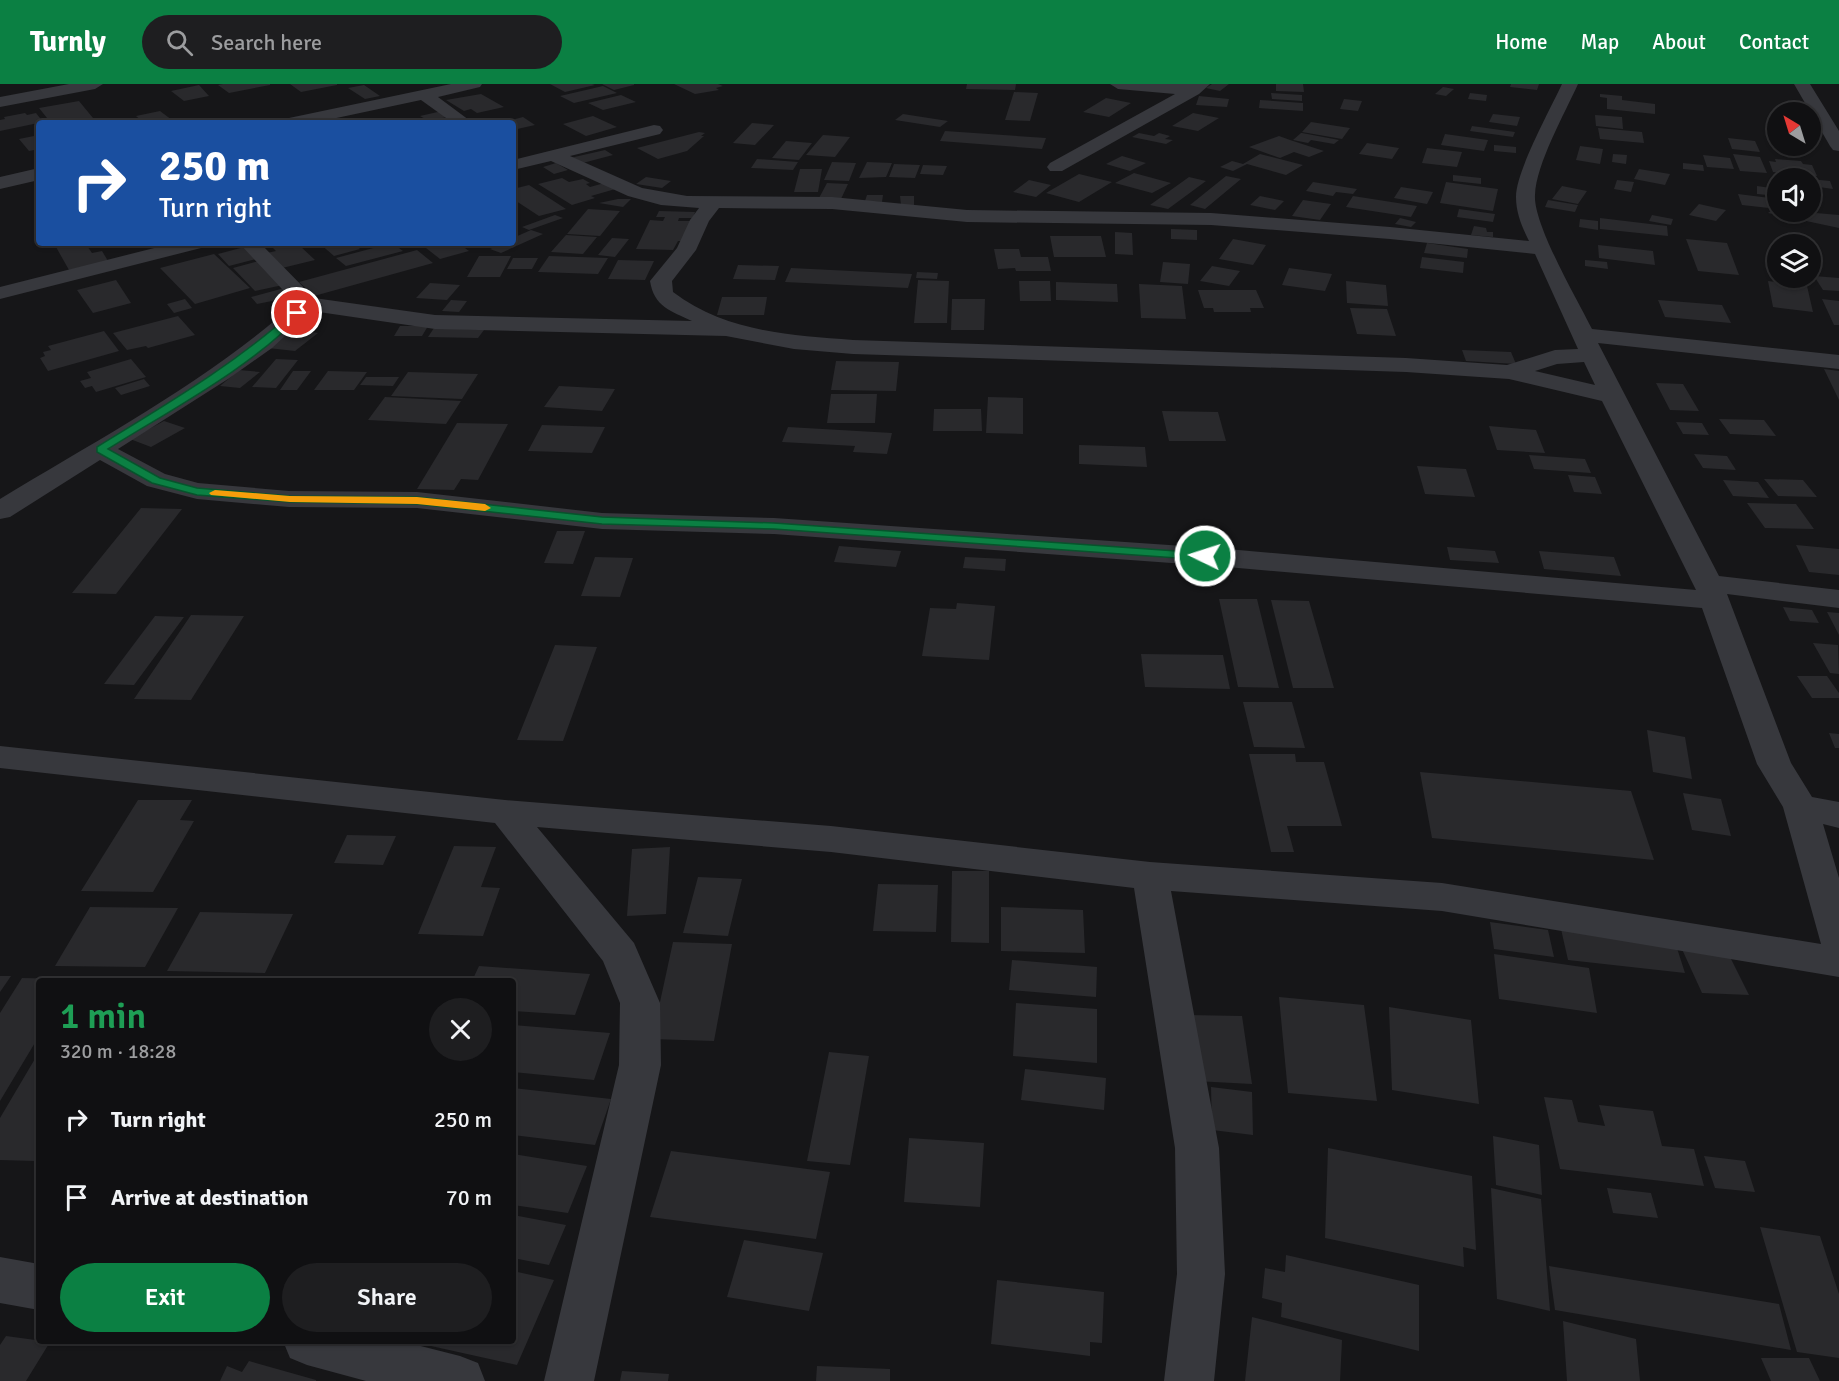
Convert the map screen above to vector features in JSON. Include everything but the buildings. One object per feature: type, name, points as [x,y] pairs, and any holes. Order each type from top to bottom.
[{"type":"street","points":[[0,102],[95,84]]},
{"type":"street","points":[[303,120],[474,84]]},
{"type":"street","points":[[1118,84],[1197,88]]},
{"type":"street","points":[[1570,84],[1530,175],[1526,196],[1529,221],[1612,396],[1711,591],[1774,764],[1800,807],[1839,942]]},
{"type":"street","points":[[1802,84],[1839,144]]},
{"type":"street","points":[[1056,167],[1197,88]]},
{"type":"street","points":[[424,95],[460,120]]},
{"type":"street","points":[[516,162],[654,130]]},
{"type":"street","points":[[553,155],[635,192],[661,200],[713,203],[831,203],[967,216],[1211,219],[1390,233],[1542,249]]},
{"type":"street","points":[[0,183],[36,175]]},
{"type":"street","points":[[713,203],[700,220],[686,250],[661,280],[663,295],[679,307],[726,329]]},
{"type":"street","points":[[0,293],[186,246]]},
{"type":"street","points":[[252,246],[305,299],[306,304]]},
{"type":"street","points":[[306,304],[435,322],[726,329],[794,342],[853,347],[1406,365],[1509,372],[1612,396]]},
{"type":"street","points":[[0,511],[229,368],[264,343],[306,304]]},
{"type":"street","points":[[1509,372],[1588,345],[1839,362]]},
{"type":"street","points":[[101,450],[156,480],[197,491],[290,499],[417,500],[602,521],[774,526],[1839,599]]},
{"type":"street","points":[[0,757],[505,812],[831,838],[1150,876],[1442,897],[1839,962]]},
{"type":"street","points":[[1800,807],[1839,815]]},
{"type":"street","points":[[505,812],[620,954],[640,1003],[640,1065],[569,1381]]},
{"type":"street","points":[[1150,876],[1197,1148],[1201,1274],[1189,1381]]},
{"type":"street","points":[[0,1280],[36,1286]]},
{"type":"street","points":[[318,1344],[460,1381]]},
{"type":"slow traffic","points":[[215,493],[290,499],[417,500],[485,508]]},
{"type":"route","points":[[297,313],[264,343],[220,374],[101,450],[156,480],[197,491],[290,499],[417,500],[602,521],[774,526],[1205,556]]}]
